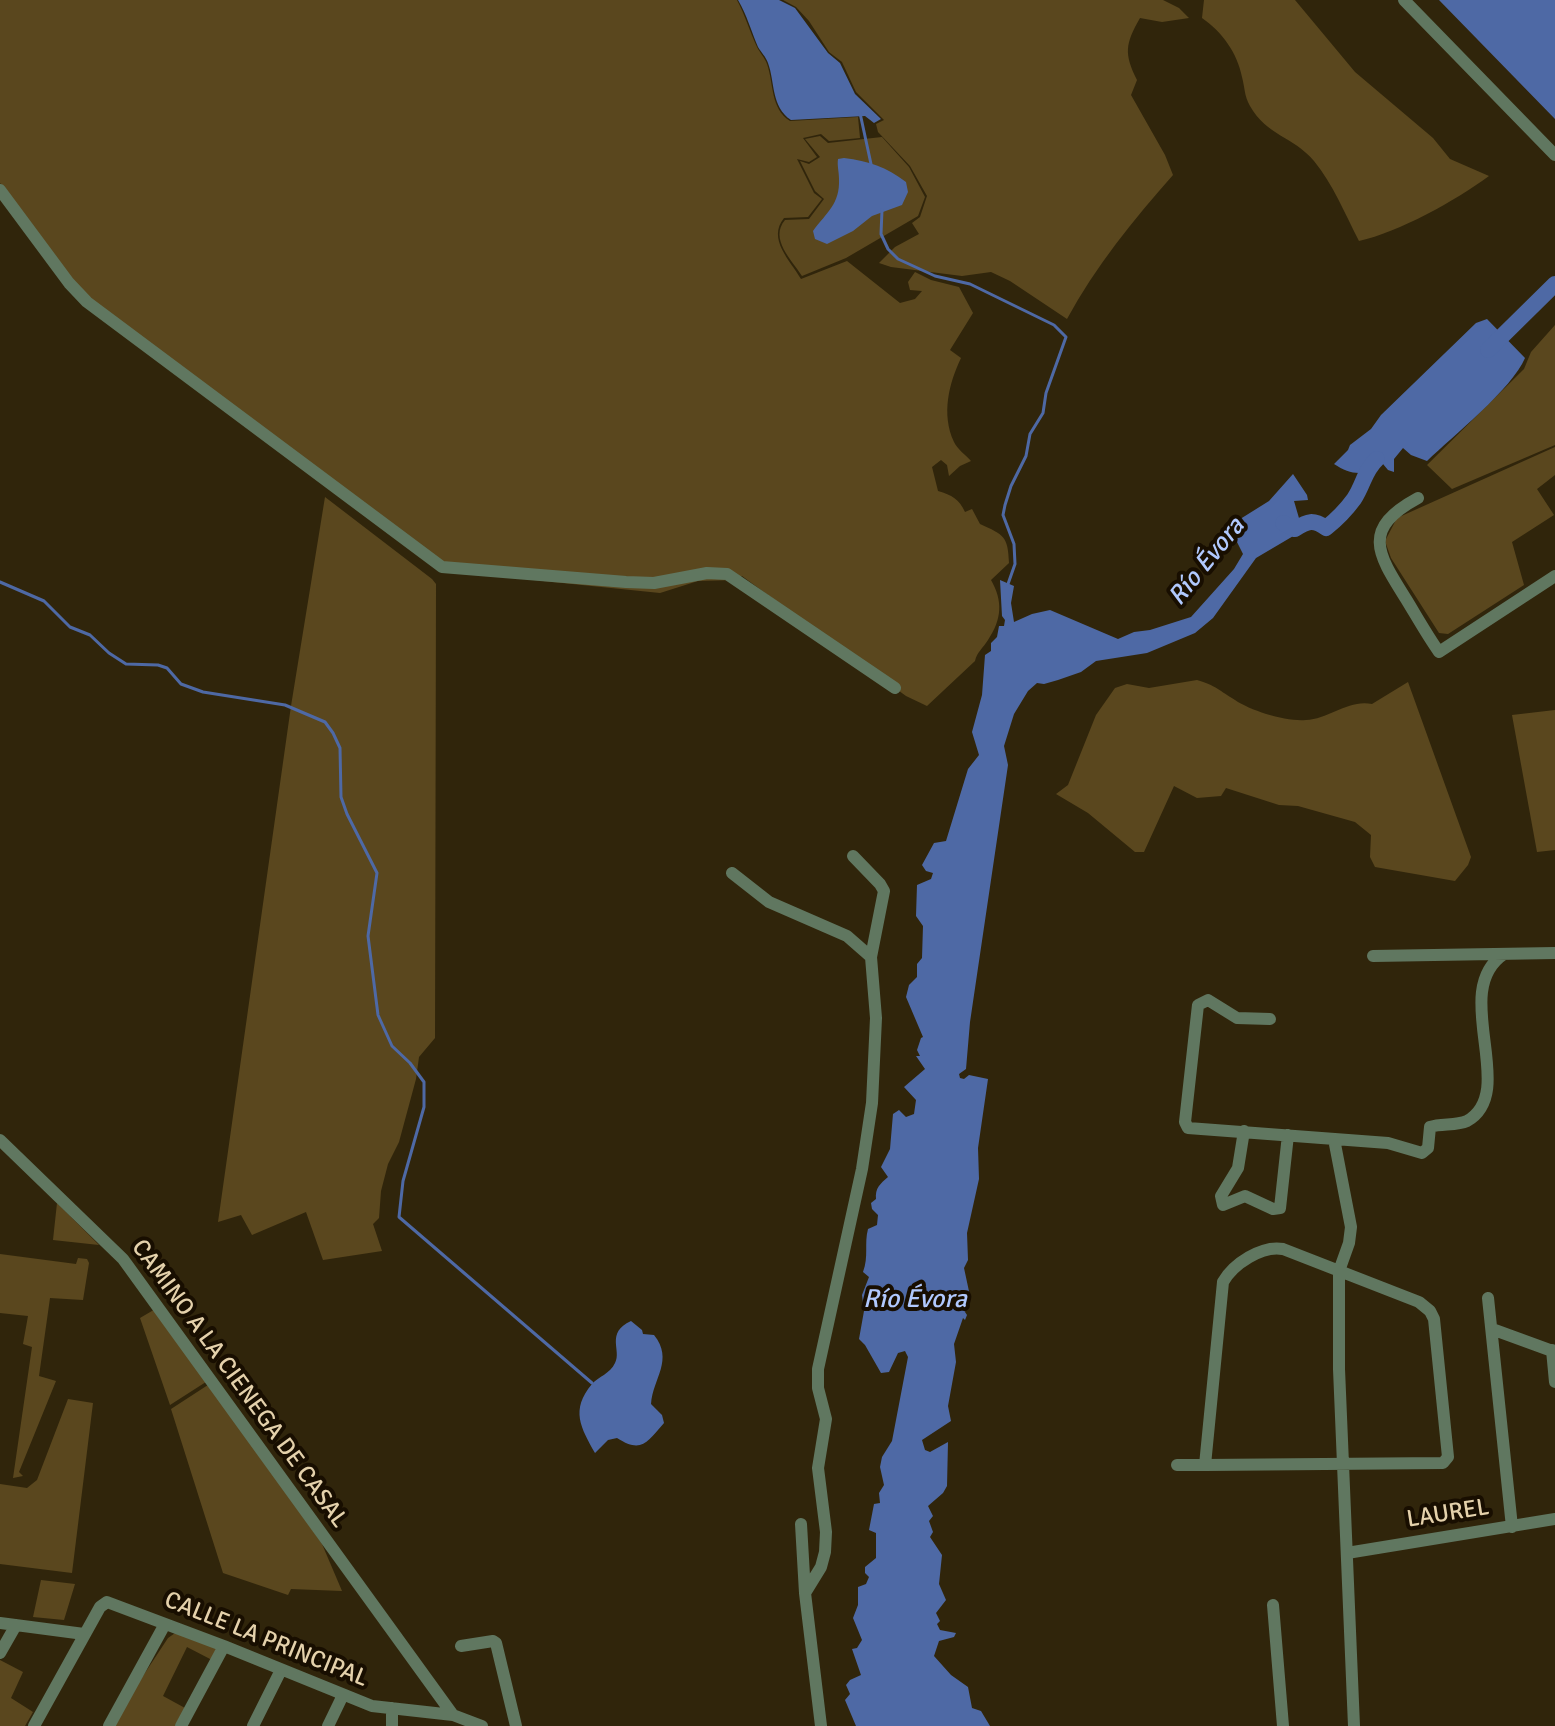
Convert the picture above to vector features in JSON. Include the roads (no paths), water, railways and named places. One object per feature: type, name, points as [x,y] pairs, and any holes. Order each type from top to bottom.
[{"type":"street","points":[[1404,0],[1555,155]]},
{"type":"street","points":[[0,190],[69,283],[87,302],[442,567],[654,583],[707,573],[727,574],[895,688]]},
{"type":"street","points":[[1418,498],[1386,520],[1379,545],[1390,574],[1439,652],[1555,576]]},
{"type":"street","points":[[805,1593],[821,1567],[825,1552],[826,1532],[818,1468],[826,1419],[818,1388],[818,1369],[862,1169],[872,1103],[876,1018],[871,957],[884,891],[853,856]]},
{"type":"street","points":[[732,873],[769,902],[847,936],[871,957]]},
{"type":"street","points":[[1373,956],[1555,953]]},
{"type":"street","points":[[1270,1019],[1237,1018],[1208,1000],[1198,1005],[1185,1122],[1188,1128],[1388,1143],[1422,1153],[1428,1148],[1430,1127],[1466,1122],[1483,1101],[1487,1067],[1482,983],[1493,961],[1504,954]]},
{"type":"street","points":[[1244,1131],[1238,1168],[1223,1190],[1221,1203],[1227,1204],[1245,1196],[1273,1209],[1280,1208],[1288,1135]]},
{"type":"street","points":[[1334,1139],[1351,1227],[1339,1271],[1354,1726]]},
{"type":"street","name":"CAMINO A LA CIENEGA DE CASAL","points":[[0,1140],[123,1259],[453,1715]]},
{"type":"street","points":[[1177,1465],[1205,1465],[1343,1464],[1443,1463],[1448,1457],[1434,1319],[1430,1311],[1419,1302],[1273,1247],[1253,1256],[1225,1278],[1205,1465]]},
{"type":"street","points":[[1488,1298],[1512,1527]]},
{"type":"street","points":[[1492,1329],[1553,1351],[1555,1382]]},
{"type":"street","name":"LAUREL","points":[[1347,1553],[1555,1519]]},
{"type":"street","points":[[801,1524],[805,1593],[821,1726]]},
{"type":"street","name":"CALLE LA PRINCIPAL","points":[[84,1634],[100,1607],[107,1602],[113,1603],[372,1706],[453,1715]]},
{"type":"street","points":[[1273,1605],[1283,1726]]},
{"type":"street","points":[[0,1623],[84,1634],[37,1720]]},
{"type":"street","points":[[109,1726],[165,1624]]},
{"type":"street","points":[[0,1653],[16,1625]]},
{"type":"street","points":[[461,1646],[496,1643],[516,1726]]},
{"type":"street","points":[[181,1726],[224,1646]]},
{"type":"street","points":[[253,1726],[281,1670]]},
{"type":"street","points":[[328,1726],[343,1695]]},
{"type":"street","points":[[392,1708],[392,1726]]},
{"type":"street","points":[[453,1715],[482,1726]]},
{"type":"water","points":[[738,0],[779,0],[795,8],[828,53],[840,63],[855,94],[881,119],[874,123],[865,116],[791,120],[780,108],[768,63]]},
{"type":"water","points":[[1439,0],[1555,0],[1555,119]]},
{"type":"water","points":[[844,158],[891,172],[906,182],[908,192],[902,205],[872,216],[853,231],[827,244],[815,239],[813,231],[835,201],[839,188],[838,159]]},
{"type":"water","points":[[1487,319],[1525,358],[1508,384],[1481,412],[1427,461],[1403,448],[1394,459],[1394,472],[1383,464],[1359,473],[1334,464],[1476,323]]},
{"type":"water","name":"Río Évora","points":[[1293,474],[1308,500],[1294,501],[1301,525],[1295,535],[1256,558],[1213,618],[1195,633],[1147,653],[1096,661],[1081,672],[1044,684],[1037,683],[1028,691],[1014,714],[1004,746],[1008,765],[970,1022],[966,1069],[959,1074],[964,1079],[969,1075],[988,1079],[978,1148],[979,1179],[967,1233],[968,1260],[964,1268],[970,1296],[965,1312],[967,1315],[965,1320],[963,1318],[954,1344],[956,1362],[948,1406],[951,1421],[922,1440],[925,1450],[930,1452],[948,1442],[947,1486],[928,1506],[933,1516],[929,1521],[933,1532],[930,1537],[942,1555],[939,1584],[946,1600],[936,1613],[940,1621],[937,1624],[940,1630],[956,1633],[954,1637],[939,1641],[934,1656],[951,1675],[968,1687],[972,1708],[981,1711],[990,1726],[856,1726],[845,1700],[850,1694],[846,1685],[861,1675],[852,1649],[857,1648],[862,1640],[853,1618],[858,1605],[858,1587],[866,1584],[869,1577],[865,1567],[876,1558],[876,1533],[869,1530],[874,1504],[880,1503],[879,1493],[884,1485],[880,1467],[892,1441],[908,1357],[905,1351],[898,1353],[889,1372],[881,1373],[859,1339],[864,1311],[862,1295],[869,1277],[863,1272],[867,1234],[868,1229],[877,1225],[878,1215],[871,1203],[876,1199],[879,1186],[888,1177],[881,1167],[890,1149],[893,1114],[899,1110],[906,1117],[914,1114],[916,1100],[904,1087],[925,1069],[916,1056],[920,1056],[917,1050],[923,1037],[906,997],[909,985],[917,977],[917,964],[922,958],[923,926],[916,916],[917,885],[931,879],[933,873],[926,871],[922,865],[934,843],[946,841],[968,769],[979,755],[972,732],[982,695],[985,655],[991,651],[991,643],[1005,620],[1002,616],[1000,580],[1014,586],[1011,603],[1014,622],[1050,610],[1118,639],[1191,617],[1234,569],[1243,554],[1232,532],[1237,521],[1269,501]]},
{"type":"water","points":[[631,1321],[643,1334],[654,1335],[660,1344],[661,1369],[651,1404],[662,1415],[664,1423],[644,1444],[632,1445],[617,1438],[608,1440],[595,1453],[582,1427],[581,1402],[592,1384],[613,1367],[617,1358],[616,1336]]},
{"type":"waterway","points":[[860,113],[871,164]]},
{"type":"waterway","points":[[882,210],[881,234],[888,249],[898,259],[935,276],[970,284],[1054,325],[1066,337],[1046,393],[1043,413],[1030,434],[1026,456],[1005,505],[1003,515],[1014,544],[1015,564],[1008,584]]},
{"type":"waterway","name":"Río Évora","points":[[1488,350],[1555,284]]},
{"type":"waterway","name":"Río Évora","points":[[1283,523],[1295,529],[1310,522],[1326,528],[1354,499],[1369,468],[1377,459]]},
{"type":"waterway","points":[[0,582],[44,601],[70,627],[90,635],[126,664],[158,665],[167,668],[181,684],[203,692],[285,705],[325,722],[340,748],[341,797],[377,873],[368,936],[378,1015],[392,1046],[424,1082],[424,1107],[403,1181],[399,1217],[592,1383]]}]
